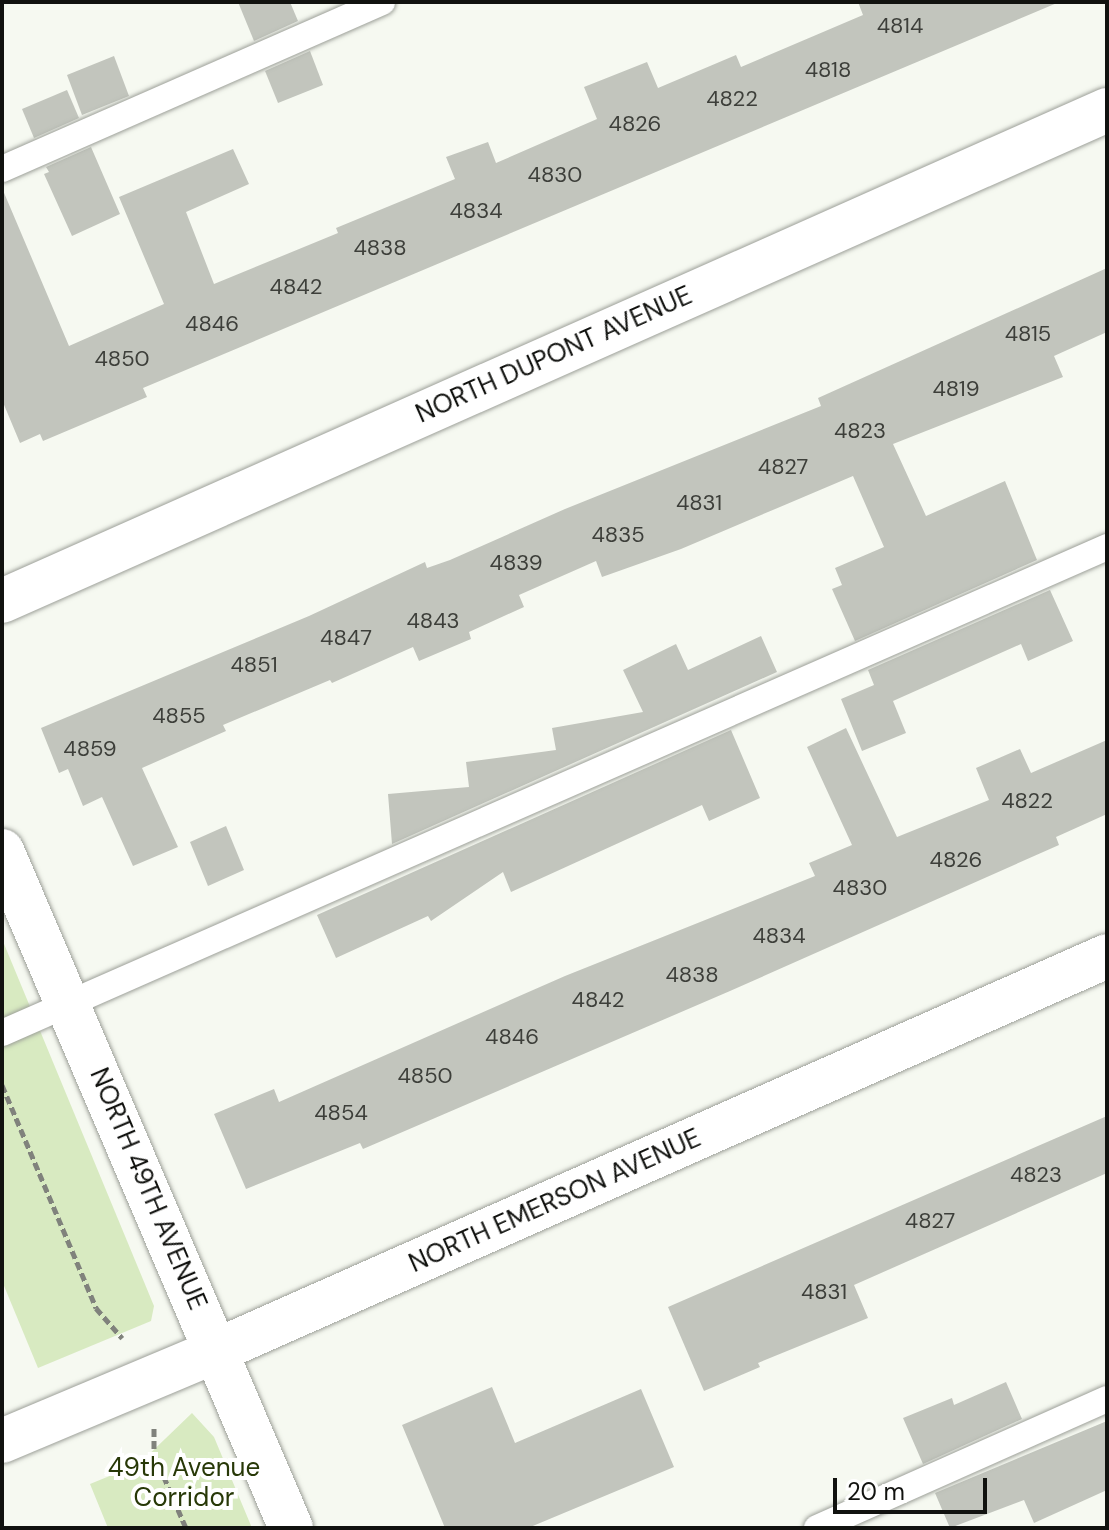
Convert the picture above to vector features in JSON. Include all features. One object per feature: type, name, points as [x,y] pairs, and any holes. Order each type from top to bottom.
[{"type":"street","name":"NORTH DUPONT AVENUE","points":[[2,601],[1107,110]]},
{"type":"street","name":"NORTH 49TH AVENUE","points":[[2,851],[218,1350],[291,1528]]},
{"type":"street","name":"NORTH EMERSON AVENUE","points":[[2,1441],[218,1350],[1107,956]]},
{"type":"lane","points":[[2,169],[382,2]]},
{"type":"lane","points":[[2,1033],[1107,547]]},
{"type":"lane","points":[[817,1528],[1107,1399]]},
{"type":"path","points":[[2,1085],[96,1308],[131,1348],[154,1403],[154,1454],[186,1528]]},
{"type":"green space","points":[[2,939],[154,1306],[151,1321],[38,1368],[2,1281]]},
{"type":"green space","name":"49th Avenue Corridor","points":[[192,1413],[214,1437],[252,1528],[108,1528],[90,1484],[139,1464]]},
{"type":"building","points":[[238,2],[290,2],[298,21],[254,41]]},
{"type":"building","points":[[858,2],[1057,3],[143,388],[147,397],[43,441],[40,434],[20,443],[2,400],[2,188],[69,346],[164,304],[119,197],[233,149],[249,184],[186,212],[214,284],[338,233],[336,228],[455,179],[446,157],[488,142],[496,163],[597,119],[584,87],[647,62],[658,88],[736,55],[741,67],[863,15]]},
{"type":"building","points":[[310,51],[323,85],[278,103],[265,71]]},
{"type":"building","points":[[114,56],[129,96],[82,115],[67,75]]},
{"type":"building","points":[[67,90],[79,118],[34,138],[22,109]]},
{"type":"building","points":[[91,147],[120,214],[72,236],[44,174],[49,172],[46,167]]},
{"type":"building","points":[[1107,268],[1107,332],[1054,356],[1063,377],[893,444],[926,516],[1005,481],[1037,560],[855,641],[832,589],[842,585],[835,568],[884,547],[853,476],[681,549],[602,577],[596,561],[519,595],[524,607],[469,632],[471,639],[419,661],[413,647],[332,683],[330,680],[223,725],[226,731],[142,768],[178,847],[133,866],[102,797],[83,806],[68,769],[59,773],[41,728],[309,616],[425,562],[427,568],[450,560],[565,509],[821,406],[818,398]]},
{"type":"building","points":[[1050,590],[1073,641],[1028,661],[1021,644],[893,701],[906,733],[862,751],[841,699],[874,685],[868,670]]},
{"type":"building","points":[[761,636],[777,672],[392,844],[388,794],[469,787],[466,762],[556,750],[552,728],[643,712],[623,670],[676,644],[688,670]]},
{"type":"building","points":[[846,728],[897,837],[989,800],[976,768],[1020,749],[1031,773],[1107,740],[1107,814],[1056,837],[1059,845],[730,991],[363,1149],[360,1143],[246,1189],[214,1114],[274,1089],[279,1102],[565,976],[815,876],[809,863],[852,845],[807,747]]},
{"type":"building","points":[[731,730],[760,798],[709,821],[702,805],[511,892],[503,872],[431,921],[428,916],[336,958],[317,915]]},
{"type":"building","points":[[226,826],[244,870],[208,886],[190,842]]},
{"type":"building","points":[[1107,1116],[1107,1173],[854,1285],[868,1318],[758,1363],[760,1367],[704,1391],[668,1307]]},
{"type":"building","points":[[1006,1382],[1022,1419],[923,1464],[903,1418],[952,1398],[954,1405]]},
{"type":"building","points":[[492,1387],[515,1443],[641,1389],[674,1467],[528,1528],[445,1528],[402,1425]]},
{"type":"building","points":[[1107,1421],[1107,1490],[1034,1523],[1024,1500],[950,1528],[935,1493]]}]
